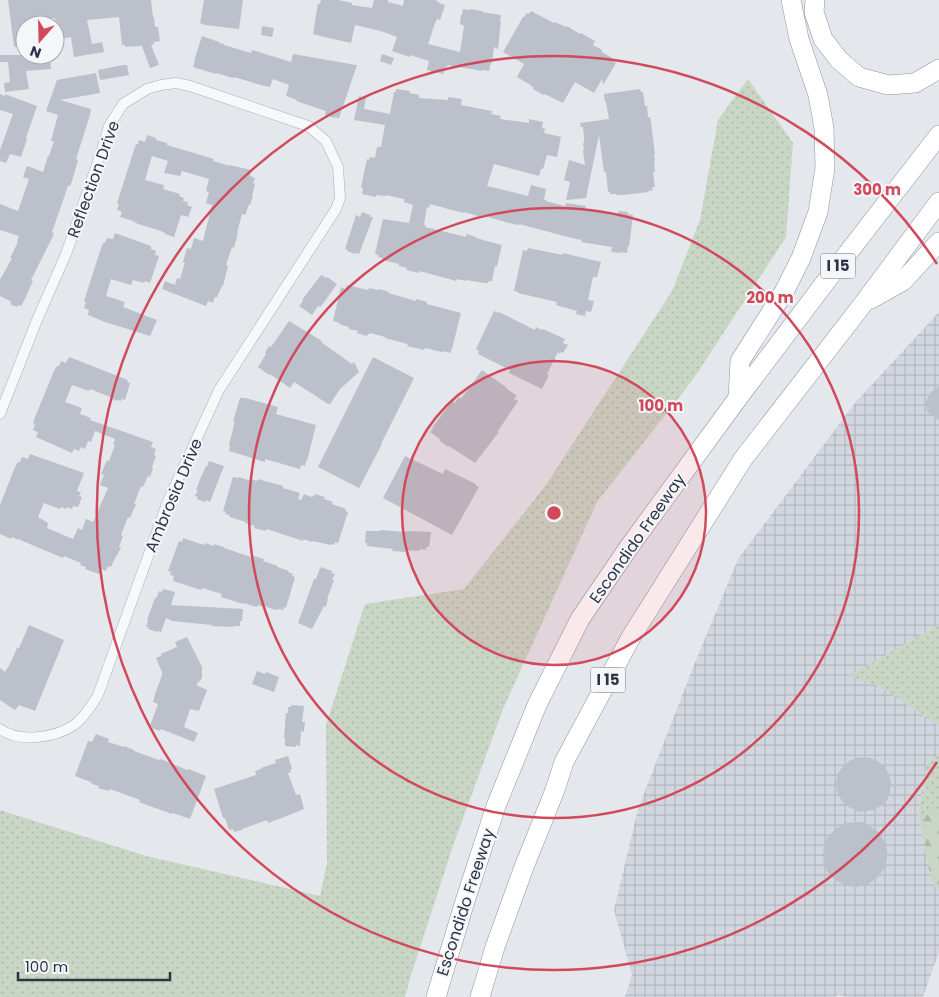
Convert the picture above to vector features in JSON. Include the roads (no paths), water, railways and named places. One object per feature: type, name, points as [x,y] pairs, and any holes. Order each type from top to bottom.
[{"type":"highway","points":[[738,398],[740,361],[784,292],[800,258],[818,212],[825,168],[824,128],[818,95],[799,39],[791,0]]},
{"type":"highway","points":[[815,0],[814,12],[823,39],[839,60],[858,77],[888,85],[915,83],[939,70]]},
{"type":"highway","name":"Escondido Freeway","points":[[436,997],[496,806],[537,705],[580,619],[629,547],[738,398],[939,135]]},
{"type":"highway","name":"I 15","points":[[480,997],[495,947],[564,762],[631,637],[743,459],[939,202]]},
{"type":"highway","points":[[863,304],[903,281],[939,242]]},
{"type":"street","name":"Reflection Drive","points":[[0,414],[37,320],[66,254],[109,126],[123,104],[147,89],[161,85],[176,84],[190,86],[308,126],[326,141],[338,167],[340,198],[336,209]]},
{"type":"street","name":"Ambrosia Drive","points":[[0,729],[22,737],[40,738],[60,733],[75,725],[90,708],[98,694],[168,501],[219,390],[336,209]]}]
